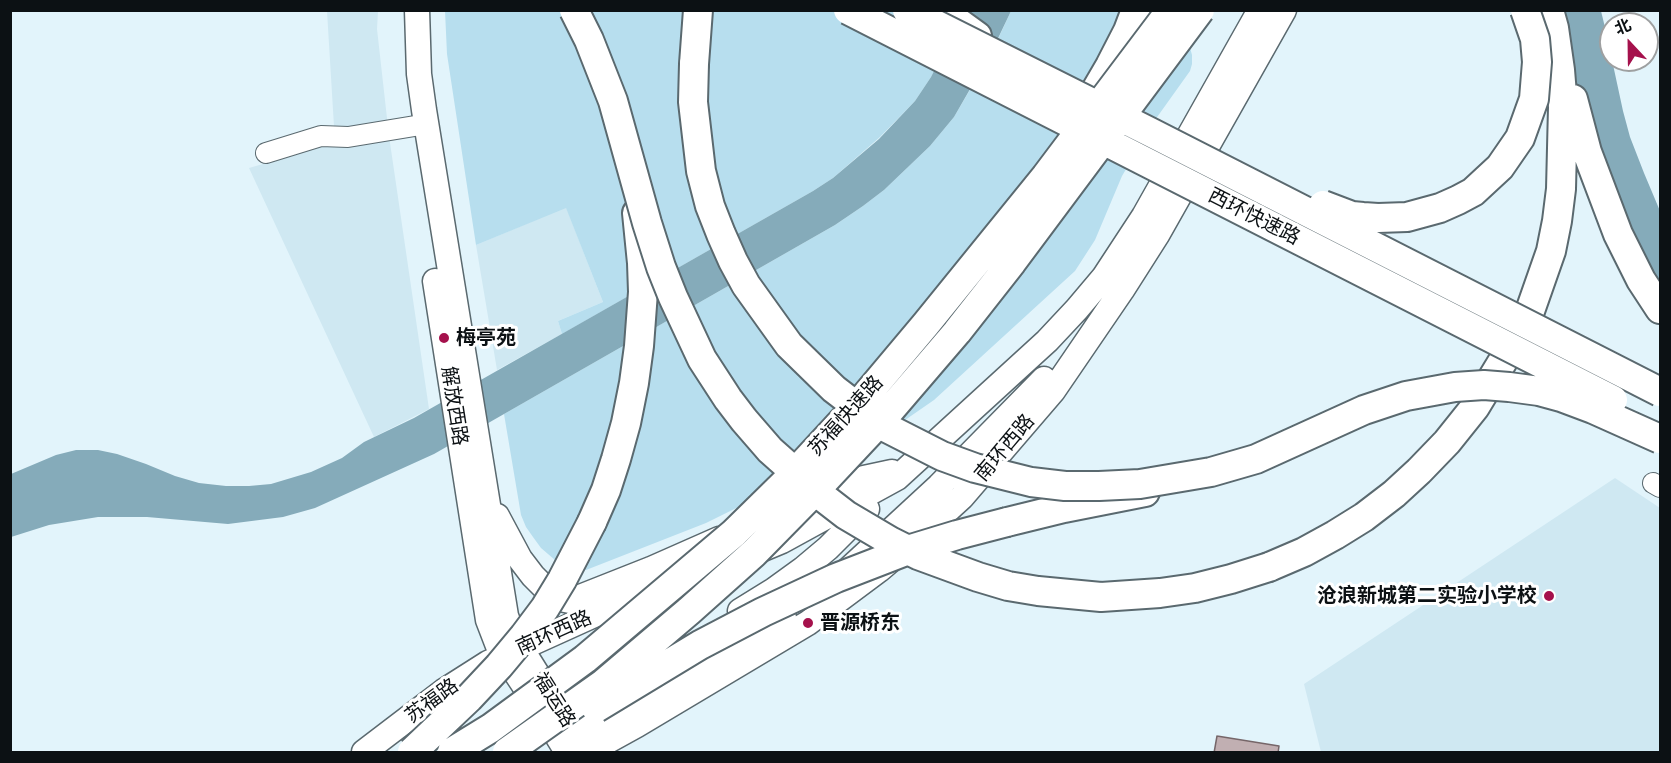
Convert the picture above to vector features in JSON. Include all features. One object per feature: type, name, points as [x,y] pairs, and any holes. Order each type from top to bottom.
[{"type":"highway","points":[[574,10],[603,73],[613,101],[647,223],[677,306],[702,359],[728,399],[770,450],[846,515],[890,542],[918,555],[1008,586],[1101,597],[1196,588],[1269,567],[1304,552],[1364,517],[1394,495],[1447,442],[1498,371],[1530,311],[1551,252],[1561,189],[1563,107],[1551,19]]},
{"type":"highway","points":[[698,10],[693,102],[701,171],[710,206],[733,261],[758,303],[789,345],[834,389],[881,425],[942,456],[975,468],[1031,482],[1065,486],[1140,484],[1211,472],[1256,459]]},
{"type":"highway","name":"西环快速路","points":[[848,10],[1658,434]]},
{"type":"highway","name":"西环快速路","points":[[907,10],[1660,392]]},
{"type":"highway","points":[[941,10],[1020,67]]},
{"type":"highway","points":[[1046,176],[1110,66],[1128,32],[1136,10]]},
{"type":"highway","points":[[1150,132],[1352,216],[1378,219],[1397,218],[1440,208],[1473,192],[1486,181],[1507,159],[1526,126],[1534,99],[1537,62],[1535,39],[1525,10]]},
{"type":"highway","name":"苏福快速路","points":[[452,753],[491,728],[585,659],[734,533],[790,478],[863,399],[1046,176],[1190,15]]},
{"type":"highway","name":"苏福快速路","points":[[507,753],[603,684],[689,611],[754,553],[878,424],[957,332],[1005,271],[1190,15]]},
{"type":"highway","points":[[1551,19],[1587,152],[1608,209],[1632,264],[1660,309]]},
{"type":"highway","points":[[412,753],[492,674],[538,617],[579,549],[606,490],[626,423],[634,383],[643,292],[639,231],[629,155]]},
{"type":"highway","points":[[526,753],[700,645],[763,612],[865,566],[957,535],[1064,508],[1168,486],[1256,459],[1385,402],[1406,396],[1428,391],[1484,385],[1509,387],[1561,398],[1658,434]]},
{"type":"main road","name":"解放西路","points":[[402,10],[404,75],[419,126],[469,445],[488,620],[492,634],[512,651]]},
{"type":"main road","name":"解放西路","points":[[417,10],[419,126]]},
{"type":"main road","name":"南环西路","points":[[512,651],[636,596],[672,587],[771,546],[860,500],[902,474],[1047,341],[1104,277],[1144,216],[1260,10]]},
{"type":"main road","points":[[570,740],[773,625],[828,587],[939,486],[1095,327],[1157,235],[1284,10]]},
{"type":"main road","name":"解放西路","points":[[469,445],[487,498],[512,651]]},
{"type":"main road","points":[[487,498],[511,544],[533,576],[560,599],[570,601],[864,478],[902,474]]},
{"type":"main road","points":[[570,740],[828,548],[902,474]]},
{"type":"main road","name":"福运路","points":[[512,651],[570,740]]},
{"type":"main road","name":"苏福路","points":[[366,750],[472,672],[512,651]]},
{"type":"street","points":[[266,153],[321,136],[348,137],[419,126]]},
{"type":"shaded area","points":[[327,11],[378,11],[377,29],[389,136],[429,409],[374,437],[249,168],[335,143]]},
{"type":"shaded area","points":[[445,11],[964,11],[931,77],[915,101],[880,137],[833,178],[562,334],[558,321],[603,302],[566,208],[476,245],[447,54]]},
{"type":"shaded area","points":[[964,11],[1011,11],[992,51],[954,117],[930,146],[884,190],[835,225],[434,454],[315,508],[283,517],[228,524],[147,517],[98,517],[49,525],[11,537],[11,474],[56,455],[76,450],[98,450],[117,454],[175,476],[199,483],[226,486],[271,484],[311,472],[342,458],[364,442],[414,418],[833,178],[879,139],[915,101],[931,77]]},
{"type":"shaded area","points":[[1011,11],[1180,11],[1192,55],[1190,71],[1155,120],[1122,176],[1095,240],[1075,271],[934,400],[882,436],[706,523],[586,570],[565,567],[555,560],[541,548],[526,527],[521,515],[504,414],[835,225],[884,190],[930,146],[954,117],[992,52]]},
{"type":"shaded area","points":[[1557,11],[1601,11],[1599,12],[1599,72],[1615,72],[1630,137],[1660,211],[1660,290],[1590,152]]},
{"type":"shaded area","points":[[566,207],[603,302],[558,321],[562,334],[497,370],[476,245]]},
{"type":"shaded area","name":"沧浪新城第二实验小学校","points":[[1615,478],[1660,508],[1660,752],[1321,752],[1304,684]]},
{"type":"building","points":[[1217,736],[1279,746],[1278,753],[1214,753]]},
{"type":"place","name":"梅亭苑","points":[[444,338]]},
{"type":"place","name":"沧浪新城第二实验小学校","points":[[1549,596]]},
{"type":"place","name":"晋源桥东","points":[[808,623]]}]
